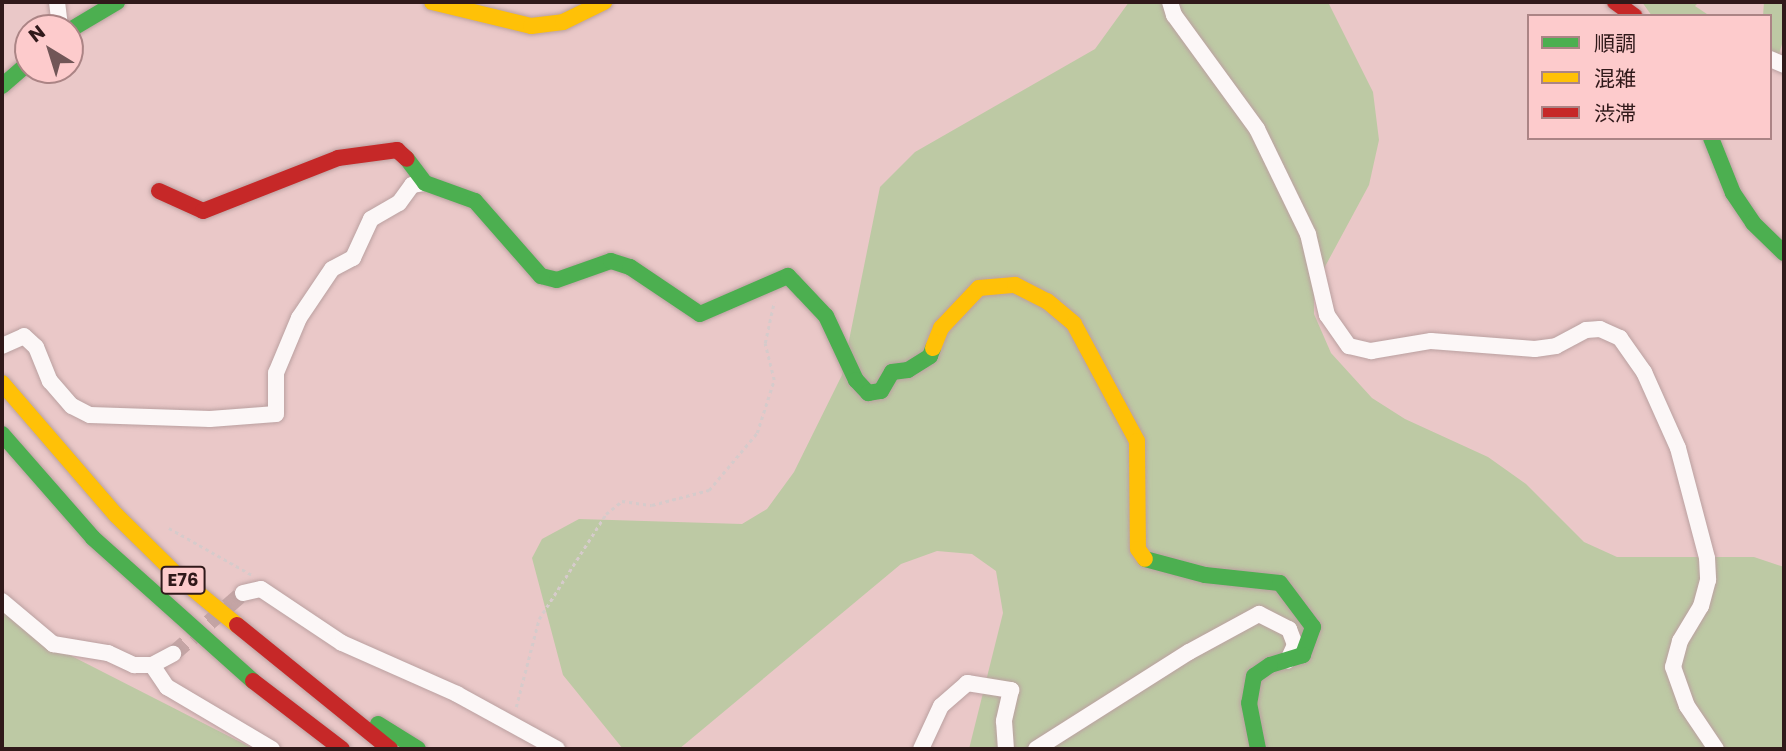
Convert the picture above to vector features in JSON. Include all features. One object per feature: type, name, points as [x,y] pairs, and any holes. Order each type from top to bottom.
[{"type":"main road","points":[[84,22],[117,2]]},
{"type":"main road","points":[[432,2],[531,26],[563,22],[604,2]]},
{"type":"main road","points":[[1615,2],[1631,14]]},
{"type":"main road","points":[[1712,140],[1733,193],[1753,223],[1784,253]]},
{"type":"main road","points":[[159,191],[203,211],[338,158],[397,150],[414,164],[425,183],[475,201],[541,276],[557,280],[611,261],[630,267],[700,314],[788,276],[826,316],[856,380],[868,393],[881,391],[892,372],[908,370],[930,356],[941,328],[979,288],[1015,285],[1047,301],[1074,324],[1137,441],[1138,549],[1144,559],[1205,575],[1280,583],[1313,627],[1313,637],[1303,655],[1270,664],[1254,676],[1249,703],[1258,749]]},
{"type":"main road","name":"E76","points":[[2,383],[116,515],[182,580],[264,650],[390,749]]},
{"type":"main road","name":"E76","points":[[2,434],[103,547],[281,705],[342,749]]},
{"type":"main road","points":[[264,650],[418,749]]},
{"type":"main road","points":[[281,705],[325,749]]},
{"type":"street","points":[[1170,2],[1174,15],[1257,129],[1308,234],[1327,316],[1349,346],[1371,351],[1431,341],[1535,349],[1556,346],[1586,330],[1600,329],[1619,338],[1644,372],[1678,448],[1707,558],[1708,580],[1701,606],[1680,641],[1673,667],[1687,706],[1716,749]]},
{"type":"street","points":[[7,342],[24,336],[36,347],[50,381],[72,406],[90,415],[210,419],[276,414],[276,373],[299,318],[332,269],[353,258],[372,219],[399,203],[412,185],[425,183]]},
{"type":"street","points":[[243,593],[261,589],[342,643],[557,749]]},
{"type":"street","points":[[2,601],[53,644],[108,653],[134,665],[152,665],[173,654]]},
{"type":"street","points":[[1036,749],[1189,652],[1259,614],[1289,629],[1295,645],[1288,660]]},
{"type":"street","points":[[152,665],[167,687],[272,749]]},
{"type":"street","points":[[921,749],[941,706],[967,683],[1011,690],[1004,721],[1006,749]]},
{"type":"path","points":[[510,724],[540,619],[606,514],[622,501],[652,505],[709,490],[757,433],[774,380],[765,343],[775,295],[788,276]]},
{"type":"path","points":[[170,528],[250,571],[261,589]]},
{"type":"green space","points":[[1129,2],[1328,2],[1373,92],[1379,140],[1369,185],[1314,287],[1314,314],[1331,353],[1372,398],[1405,419],[1488,457],[1526,484],[1584,542],[1617,557],[1754,557],[1784,567],[1784,749],[969,749],[1003,613],[996,571],[972,554],[937,551],[901,564],[679,749],[623,749],[563,675],[532,558],[542,539],[579,519],[742,524],[767,509],[794,472],[842,375],[880,187],[915,152],[1095,49]]},
{"type":"green space","points":[[1642,2],[1699,2],[1695,6],[1707,14],[1651,14]]},
{"type":"green space","points":[[1764,2],[1784,2],[1784,37],[1778,58],[1772,56],[1772,14],[1763,14]]},
{"type":"green space","points":[[2,608],[52,646],[254,749],[2,749]]},
{"type":"tunnel","points":[[173,654],[243,593]]},
{"type":"traffic: fast","points":[[84,22],[117,2]]},
{"type":"traffic: fast","points":[[2,86],[14,75]]},
{"type":"traffic: fast","points":[[1712,140],[1733,193],[1753,223],[1784,253]]},
{"type":"traffic: fast","points":[[407,159],[425,183],[475,201],[541,276],[557,280],[611,261],[630,267],[700,314],[788,276],[826,316],[856,380],[868,393],[881,391],[892,372],[908,370],[930,356],[933,348]]},
{"type":"traffic: fast","points":[[2,434],[93,538],[253,681]]},
{"type":"traffic: fast","points":[[1145,559],[1205,575],[1280,583],[1313,627],[1303,655],[1270,665],[1254,676],[1249,703],[1258,749]]},
{"type":"traffic: fast","points":[[378,724],[418,749]]},
{"type":"traffic: slow","points":[[432,2],[531,26],[563,22],[604,2]]},
{"type":"traffic: slow","points":[[933,348],[941,328],[979,288],[1015,285],[1047,301],[1074,324],[1137,441],[1138,549],[1145,559]]},
{"type":"traffic: slow","points":[[2,383],[116,515],[182,580],[237,625]]},
{"type":"traffic: jam","points":[[1615,2],[1631,14]]},
{"type":"traffic: jam","points":[[159,191],[203,211],[338,158],[397,150],[407,159]]},
{"type":"traffic: jam","points":[[237,625],[390,749]]},
{"type":"traffic: jam","points":[[253,681],[342,749]]}]
